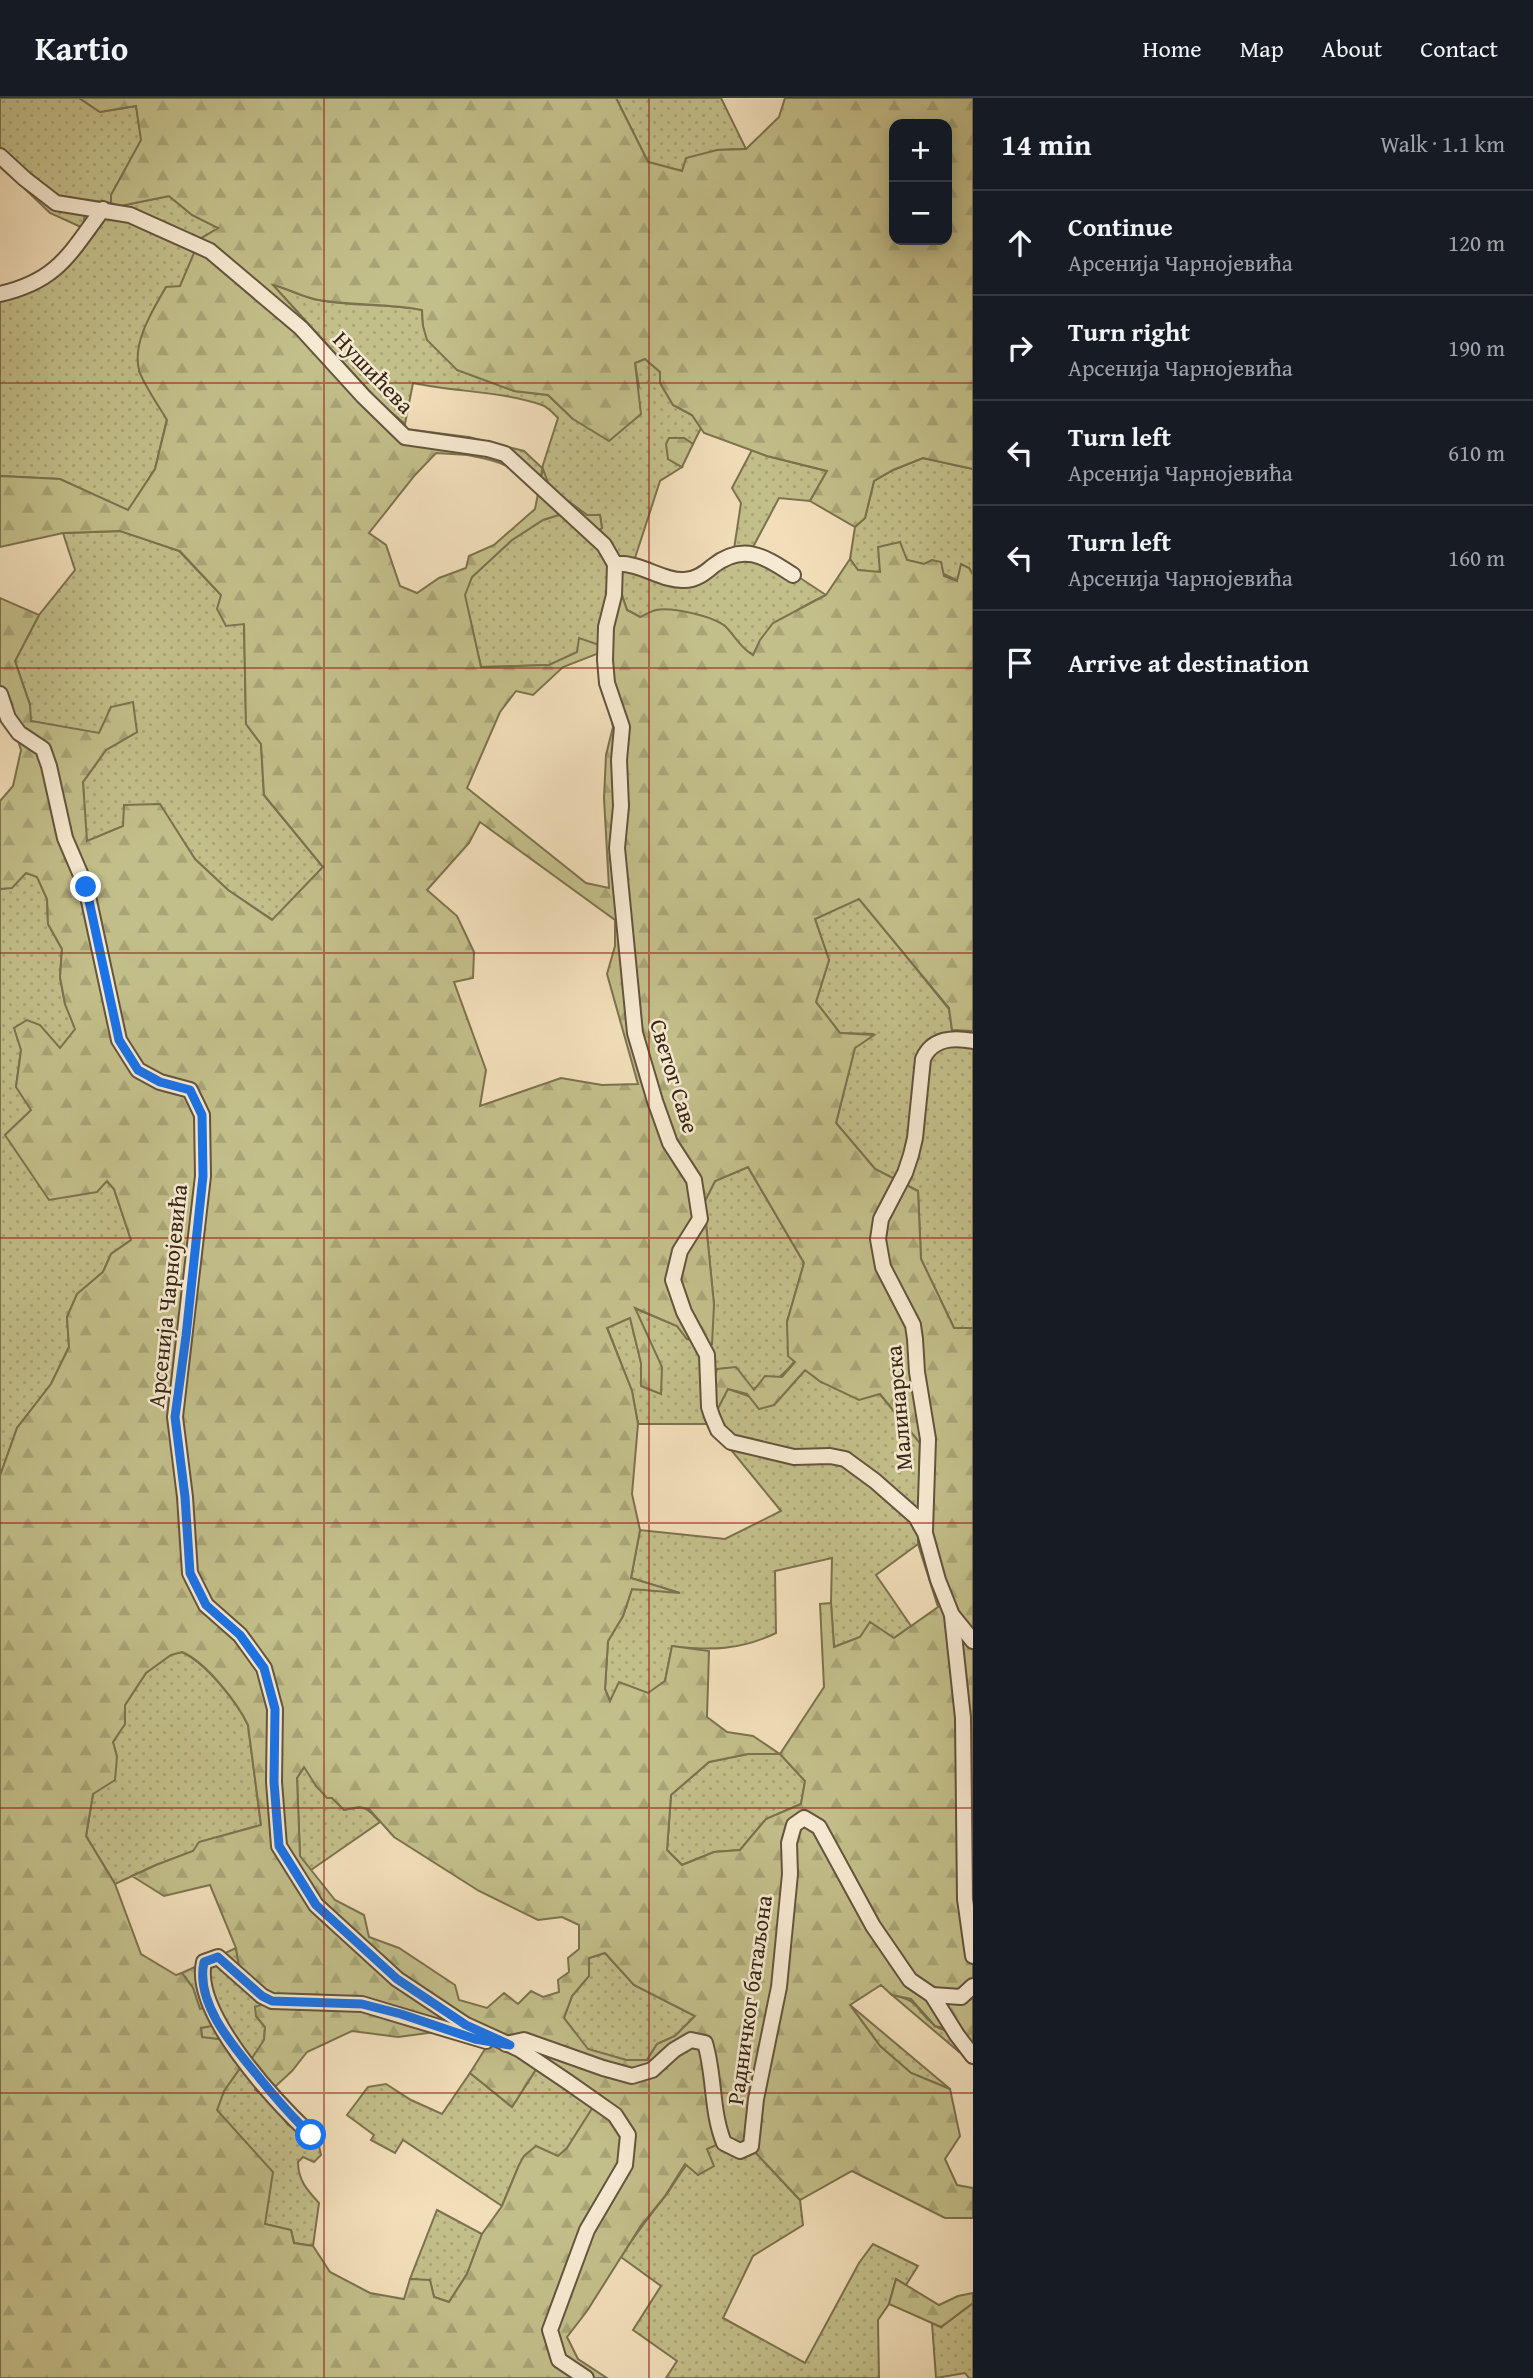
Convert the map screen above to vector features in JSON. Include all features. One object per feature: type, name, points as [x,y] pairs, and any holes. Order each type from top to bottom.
[{"type":"street","name":"Нушићева","points":[[0,156],[56,203],[130,215],[210,251],[301,328],[405,437],[505,454],[604,545],[615,564]]},
{"type":"street","points":[[0,293],[20,289],[51,274],[64,262],[103,209]]},
{"type":"street","points":[[615,564],[629,563],[683,581],[701,576],[729,555],[760,555],[793,575]]},
{"type":"street","name":"Светог Саве","points":[[615,564],[614,595],[606,627],[605,660],[607,683],[622,727],[618,760],[621,806],[617,848],[635,1033],[654,1101],[670,1143],[694,1180],[700,1219],[680,1251],[673,1280],[684,1312],[707,1355],[709,1407],[724,1438],[740,1446],[794,1457],[830,1456],[845,1459],[916,1517],[925,1533],[938,1580],[952,1615],[973,1641]]},
{"type":"street","name":"Арсенија Чарнојевића","points":[[0,694],[8,718],[19,733],[43,749],[49,766],[65,838],[86,887],[119,1040],[138,1070],[160,1082],[190,1090],[202,1115],[203,1176],[175,1417],[185,1497],[190,1573],[206,1605],[240,1635],[264,1668],[275,1709],[274,1782],[279,1846],[316,1905],[397,1979],[466,2025],[510,2045],[615,2115],[628,2135],[625,2165],[587,2230],[550,2330],[559,2360],[586,2378]]},
{"type":"street","name":"Малинарска","points":[[925,1533],[927,1420],[917,1372],[913,1325],[883,1267],[877,1239],[881,1219],[905,1173],[911,1155],[923,1059],[932,1045],[941,1041],[973,1041]]},
{"type":"street","points":[[952,1615],[964,1718],[965,1899],[973,1956]]},
{"type":"street","name":"Радничког батаљона","points":[[510,2045],[524,2040],[632,2076],[652,2070],[674,2050],[691,2040],[705,2043],[717,2125],[724,2143],[740,2151],[751,2147],[756,2099],[779,1987],[790,1874],[789,1843],[793,1825],[804,1818],[819,1828],[873,1926],[910,1980],[932,1995],[973,2056]]},
{"type":"street","name":"Арсенија Чарнојевића","points":[[311,2135],[274,2097],[224,2034],[202,1982],[204,1962],[218,1957],[262,1996],[272,2001],[362,2004],[475,2039],[510,2045]]},
{"type":"street","points":[[932,1995],[961,1997],[973,1986]]},
{"type":"green space","points":[[0,98],[79,98],[100,112],[136,106],[142,140],[111,195],[111,203],[63,197],[85,213],[83,228],[50,213],[0,165]]},
{"type":"green space","points":[[79,98],[616,98],[648,162],[682,171],[686,158],[717,150],[746,149],[779,117],[785,98],[973,98],[973,469],[923,458],[893,470],[874,481],[865,518],[855,527],[810,501],[827,471],[767,456],[704,433],[692,415],[673,405],[660,383],[660,372],[645,359],[635,363],[641,414],[609,441],[573,419],[548,395],[514,391],[457,370],[427,340],[422,310],[319,300],[273,285],[381,404],[405,424],[406,429],[469,437],[467,455],[436,453],[369,533],[386,545],[400,586],[417,593],[439,578],[466,568],[469,556],[494,545],[535,509],[543,469],[550,488],[587,515],[600,515],[602,528],[587,538],[562,514],[543,520],[512,540],[472,577],[465,595],[481,667],[549,665],[577,652],[579,638],[599,645],[613,569],[627,610],[640,617],[663,609],[712,619],[726,627],[741,646],[753,655],[773,623],[826,595],[850,559],[858,570],[880,572],[878,547],[900,542],[907,560],[924,564],[932,560],[941,562],[944,576],[957,581],[961,564],[969,568],[973,575],[973,1031],[952,1030],[949,1008],[859,899],[815,919],[829,960],[816,1002],[840,1033],[874,1035],[855,1048],[836,1123],[875,1169],[918,1191],[921,1259],[954,1328],[973,1328],[973,2057],[958,2051],[956,2038],[946,2029],[935,2026],[911,1999],[892,1995],[881,1985],[850,2005],[880,2046],[911,2073],[950,2089],[960,2136],[945,2159],[957,2185],[973,2188],[973,2218],[945,2218],[852,2171],[800,2200],[755,2152],[716,2145],[707,2149],[714,2166],[698,2175],[685,2164],[567,2337],[578,2359],[607,2378],[0,2378],[0,1476],[17,1428],[51,1384],[69,1347],[67,1317],[77,1294],[103,1272],[111,1254],[131,1240],[114,1189],[107,1181],[97,1192],[49,1200],[5,1135],[31,1110],[16,1087],[21,1050],[14,1028],[27,1020],[40,1025],[60,1048],[75,1029],[65,1004],[60,977],[62,949],[48,924],[47,899],[37,877],[26,873],[12,888],[0,889],[0,801],[13,786],[21,750],[0,687],[0,598],[39,615],[15,661],[30,705],[31,721],[99,733],[111,707],[133,702],[137,732],[106,750],[83,782],[87,841],[123,826],[124,805],[160,804],[195,859],[228,890],[272,920],[323,867],[264,795],[261,744],[246,724],[244,624],[226,626],[217,609],[221,595],[180,551],[120,531],[63,533],[0,547],[0,476],[60,479],[128,510],[155,469],[167,420],[141,375],[138,348],[150,316],[166,287],[180,286],[200,239],[218,228],[192,215],[169,196],[120,206],[111,203],[111,195],[141,140],[136,106],[100,112]],"holes":[[[599,653],[613,727],[606,755],[604,798],[609,888],[586,883],[467,788],[500,712],[516,691],[533,695],[563,667]],[[480,822],[615,920],[615,946],[607,974],[638,1084],[602,1085],[561,1078],[480,1106],[486,1070],[454,982],[473,978],[474,952],[457,916],[427,890],[469,843]],[[748,1167],[804,1263],[787,1322],[788,1356],[795,1362],[782,1377],[765,1376],[754,1390],[736,1367],[717,1369],[704,1412],[710,1424],[728,1389],[747,1394],[759,1409],[774,1405],[805,1370],[821,1382],[859,1400],[880,1394],[920,1443],[918,1544],[938,1607],[894,1638],[870,1622],[860,1637],[834,1647],[831,1603],[820,1604],[824,1687],[780,1754],[753,1736],[727,1732],[707,1717],[709,1651],[672,1646],[665,1681],[648,1693],[619,1682],[610,1701],[605,1689],[608,1641],[623,1616],[632,1589],[680,1593],[631,1578],[640,1530],[632,1494],[638,1424],[632,1391],[607,1328],[630,1318],[641,1363],[641,1386],[661,1394],[662,1367],[635,1308],[677,1326],[687,1339],[712,1344],[714,1305],[704,1203],[715,1181]],[[182,1652],[201,1664],[220,1684],[248,1725],[261,1825],[199,1842],[193,1851],[132,1876],[164,1896],[210,1885],[236,1948],[239,1967],[265,2004],[255,2007],[256,2016],[265,2027],[264,2040],[250,2061],[226,2040],[202,2037],[201,2028],[216,2025],[209,2006],[200,2009],[193,1988],[182,1973],[176,1975],[141,1954],[115,1884],[86,1836],[93,1794],[115,1780],[117,1757],[113,1742],[125,1724],[125,1705],[146,1673],[171,1655]],[[748,1754],[780,1754],[805,1781],[801,1804],[766,1819],[740,1850],[714,1852],[682,1865],[667,1850],[671,1795],[709,1762]],[[304,1767],[327,1798],[332,1798],[344,1810],[359,1807],[369,1809],[394,1837],[479,1891],[538,1920],[562,1917],[579,1925],[579,1949],[568,1958],[569,1972],[558,1980],[559,1992],[543,1997],[531,1991],[518,2004],[504,1993],[487,2008],[459,2000],[455,1985],[399,1948],[369,1937],[364,1915],[335,1900],[300,1856],[297,1778]],[[605,1953],[634,1985],[695,2016],[675,2036],[657,2044],[647,2060],[626,2060],[588,2049],[564,2018],[572,1996],[589,1976],[589,1958]],[[352,2031],[398,2037],[443,2031],[495,2033],[470,2073],[512,2107],[542,2060],[598,2099],[567,2148],[558,2156],[536,2146],[524,2156],[502,2206],[482,2234],[467,2274],[449,2302],[434,2297],[430,2280],[410,2279],[404,2299],[370,2293],[330,2272],[313,2246],[294,2243],[291,2230],[265,2224],[273,2172],[217,2110],[224,2091],[243,2064],[257,2081],[255,2090],[265,2096],[292,2071],[307,2052]]]},
{"type":"green space","points":[[616,98],[721,98],[746,149],[717,150],[682,171],[648,162]]},
{"type":"green space","points":[[169,196],[192,215],[219,228],[200,239],[120,206]]},
{"type":"green space","points":[[105,213],[196,250],[180,287],[166,287],[151,314],[139,371],[167,419],[155,469],[128,511],[60,479],[0,476],[0,298],[39,286]]},
{"type":"green space","points":[[272,284],[319,300],[422,310],[423,326],[457,370],[514,391],[548,395],[573,419],[639,387],[635,363],[645,359],[660,372],[660,383],[673,405],[692,415],[701,428],[693,444],[684,438],[668,459],[682,467],[660,481],[634,561],[679,576],[700,572],[734,549],[741,503],[732,488],[752,450],[827,471],[810,501],[779,498],[753,547],[826,595],[775,627],[754,655],[742,649],[724,625],[640,617],[627,610],[614,571],[599,645],[549,665],[481,667],[464,595],[472,577],[512,540],[543,520],[562,514],[587,538],[602,528],[600,515],[587,515],[550,488],[542,470],[538,495],[521,476],[507,466],[467,455],[469,437],[524,451],[542,468],[558,418],[544,406],[526,400],[413,383],[405,424],[381,404]]},
{"type":"green space","points":[[669,438],[684,438],[693,444],[682,467],[668,459],[666,444]]},
{"type":"green space","points":[[923,458],[973,469],[973,575],[969,568],[958,581],[924,564],[907,560],[880,573],[858,570],[850,559],[855,527],[865,518],[874,481]]},
{"type":"green space","points":[[121,531],[179,551],[244,623],[246,724],[261,744],[264,795],[323,867],[273,920],[228,890],[195,859],[159,804],[124,826],[86,842],[83,782],[106,750],[137,732],[111,707],[100,734],[30,721],[30,705],[15,661],[39,615],[75,570],[63,533]]},
{"type":"green space","points":[[26,873],[37,876],[47,899],[48,924],[62,949],[60,977],[65,1004],[76,1029],[60,1049],[21,1050],[16,1087],[114,1189],[131,1240],[111,1254],[103,1272],[77,1294],[67,1317],[69,1347],[51,1384],[17,1428],[0,1476],[0,889],[12,887]]},
{"type":"green space","points":[[859,898],[949,1009],[952,1030],[973,1031],[973,1328],[954,1328],[921,1259],[918,1191],[875,1169],[836,1123],[855,1047],[872,1034],[840,1033],[816,1002],[829,960],[815,919]]},
{"type":"green space","points":[[748,1167],[804,1263],[787,1322],[795,1361],[780,1377],[766,1386],[728,1389],[774,1405],[805,1370],[821,1382],[879,1393],[920,1443],[918,1544],[876,1575],[911,1626],[894,1638],[860,1637],[834,1647],[832,1558],[775,1571],[776,1633],[750,1643],[725,1648],[672,1646],[665,1681],[648,1694],[610,1701],[605,1689],[608,1641],[623,1616],[632,1589],[676,1592],[631,1578],[640,1530],[725,1539],[781,1511],[710,1424],[638,1424],[632,1391],[607,1327],[630,1317],[641,1363],[641,1385],[661,1388],[634,1308],[677,1326],[687,1339],[714,1305],[704,1203],[715,1181]]},
{"type":"green space","points":[[182,1652],[201,1665],[220,1684],[248,1725],[261,1825],[200,1842],[194,1851],[115,1884],[86,1836],[93,1794],[117,1757],[113,1742],[125,1724],[125,1705],[146,1673],[171,1654]]},
{"type":"green space","points":[[748,1754],[780,1754],[805,1781],[801,1804],[766,1819],[740,1850],[714,1852],[682,1865],[667,1850],[671,1795],[709,1762]]},
{"type":"green space","points":[[305,1766],[316,1786],[344,1810],[365,1808],[380,1822],[311,1870],[300,1856],[297,1778]]},
{"type":"green space","points":[[236,1948],[239,1967],[266,2003],[256,2016],[265,2027],[264,2041],[250,2062],[202,2037],[201,2028],[215,2025],[200,2010],[193,1988],[182,1973]]},
{"type":"green space","points":[[605,1953],[634,1985],[695,2016],[675,2036],[657,2044],[647,2060],[626,2060],[587,2049],[564,2018],[572,1996],[589,1976],[589,1958]]},
{"type":"green space","points":[[892,1995],[913,2003],[933,2024],[952,2034],[958,2051]]},
{"type":"green space","points":[[850,2005],[950,2089],[911,2073],[880,2046]]},
{"type":"green space","points":[[542,2060],[599,2099],[567,2148],[558,2157],[519,2165],[502,2206],[403,2140],[395,2153],[371,2140],[374,2135],[347,2115],[368,2087],[386,2084],[411,2100],[442,2114],[470,2073],[512,2107]]},
{"type":"green space","points":[[243,2064],[288,2125],[300,2130],[308,2140],[319,2146],[321,2155],[314,2162],[303,2157],[298,2162],[304,2184],[319,2203],[313,2246],[294,2243],[291,2230],[265,2224],[217,2110],[224,2091]]},
{"type":"green space","points":[[716,2145],[755,2152],[800,2200],[803,2225],[753,2256],[723,2318],[805,2363],[859,2263],[873,2244],[918,2266],[906,2285],[896,2279],[889,2304],[878,2320],[879,2378],[666,2378],[677,2361],[633,2330],[661,2286],[621,2257],[690,2161]]},
{"type":"green space","points":[[437,2210],[482,2234],[467,2274],[449,2302],[434,2297],[430,2281],[410,2279]]},
{"type":"green space","points":[[896,2279],[939,2305],[958,2296],[973,2293],[973,2303],[941,2327],[889,2304]]},
{"type":"green space","points":[[973,2303],[973,2378],[969,2378],[965,2373],[936,2378],[932,2323],[941,2327]]},
{"type":"route","points":[[86,887],[119,1040],[138,1070],[160,1082],[190,1090],[202,1115],[203,1176],[175,1417],[185,1497],[190,1573],[206,1605],[240,1635],[264,1668],[275,1709],[274,1782],[279,1846],[316,1905],[397,1979],[466,2025],[510,2045],[475,2039],[362,2004],[272,2001],[262,1996],[218,1957],[204,1962],[202,1982],[224,2034],[274,2097],[311,2135]]}]
